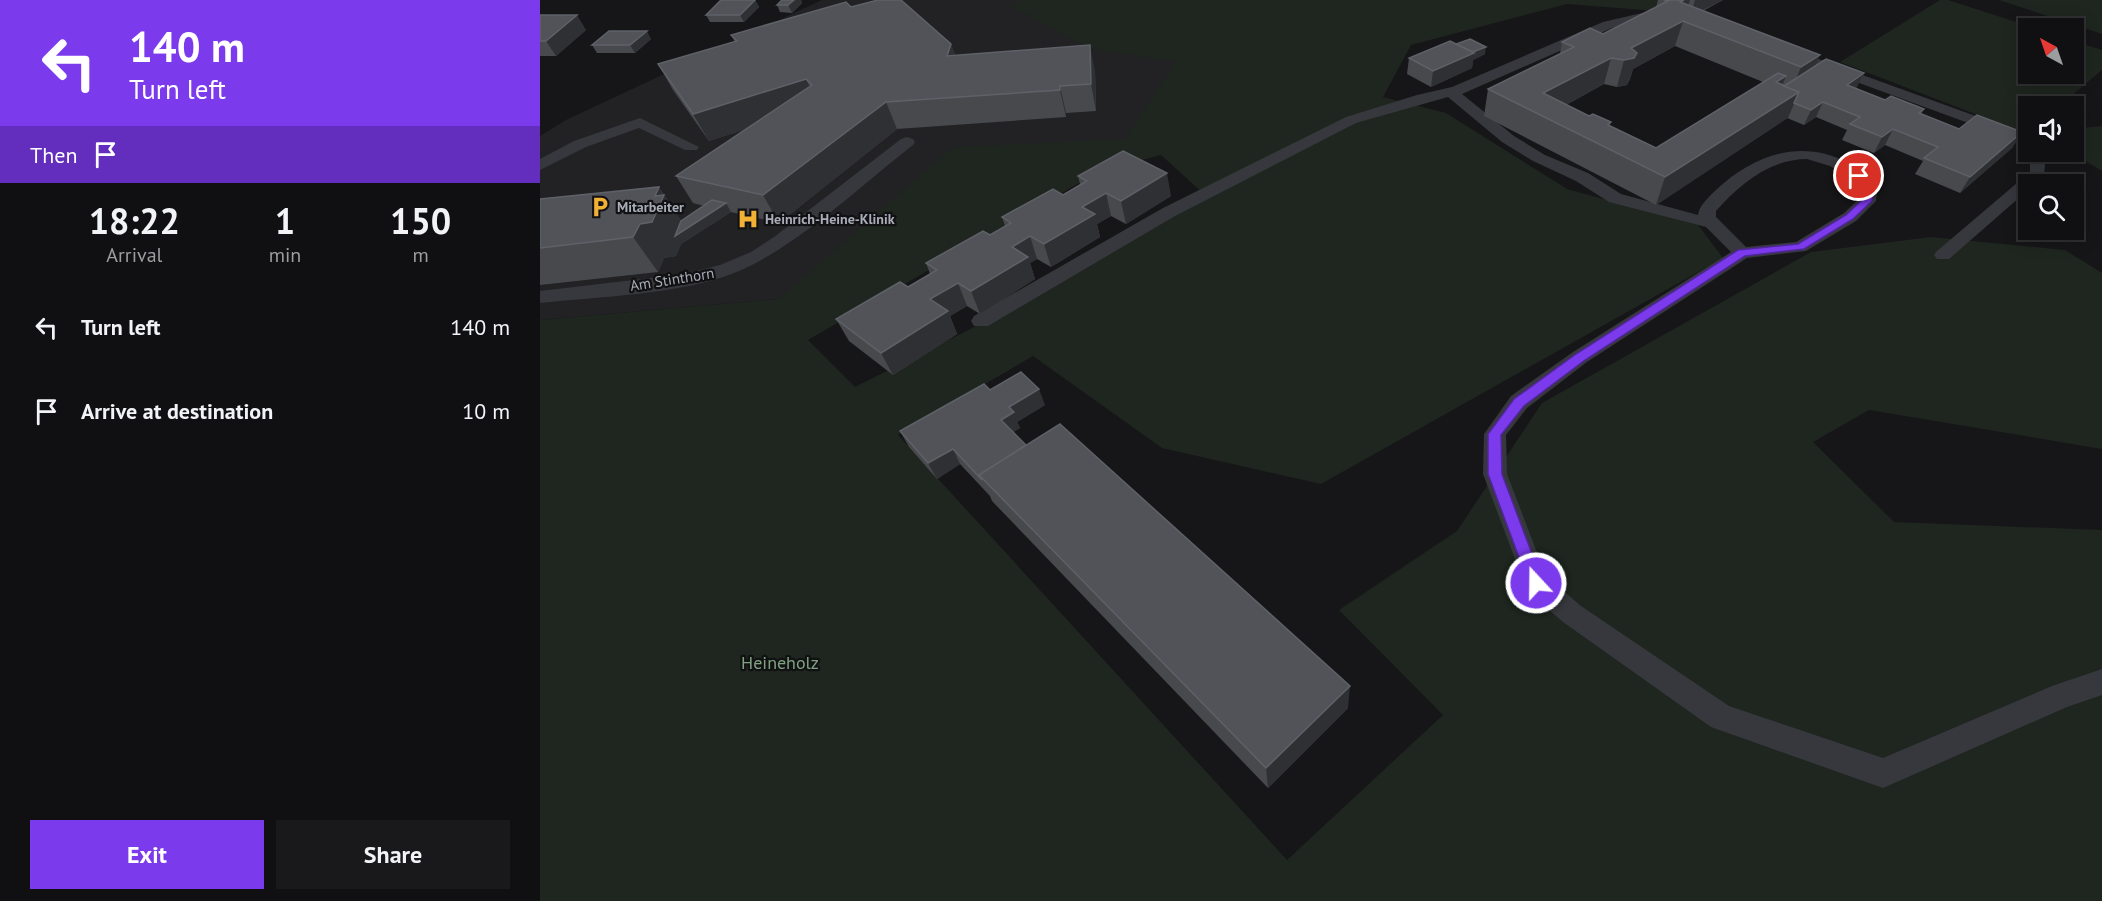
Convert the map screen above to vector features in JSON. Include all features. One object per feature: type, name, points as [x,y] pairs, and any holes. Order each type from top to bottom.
[{"type":"lane","points":[[981,321],[1169,212],[1351,120],[1422,98],[1451,92],[1608,25],[1662,13],[1673,16]]},
{"type":"lane","points":[[1772,47],[2018,136]]},
{"type":"lane","points":[[1451,92],[1508,139],[1539,158],[1582,177],[1615,198],[1714,224]]},
{"type":"lane","points":[[540,165],[580,144],[640,123],[691,147]]},
{"type":"lane","name":"Am Stinthorn","points":[[540,297],[684,280],[726,270],[757,256],[780,240],[907,142]]},
{"type":"lane","points":[[1742,253],[1707,218],[1707,210],[1721,193],[1737,181],[1777,159],[1799,154],[1824,160],[1849,168],[1870,184],[1867,201],[1850,217],[1800,247],[1742,253],[1572,364],[1519,402],[1495,434],[1495,474],[1536,583],[1572,614],[1720,717],[1883,773],[2062,695],[2102,682]]},
{"type":"lane","points":[[1943,255],[2038,172],[2038,162]]},
{"type":"shaded area","name":"Heinrich-Heine-Klinik","points":[[822,0],[1258,0],[1134,140],[779,299],[540,320],[540,136],[566,120]]},
{"type":"green space","name":"Heineholz","points":[[1021,0],[1698,0],[1656,11],[1567,4],[1411,45],[1383,97],[1446,113],[1567,189],[1698,225],[1723,258],[1321,484],[1162,448],[1033,356],[898,435],[1287,860],[1443,715],[1339,610],[1457,531],[1542,403],[1811,252],[1931,237],[2065,250],[2102,273],[2102,449],[1869,410],[1813,442],[1894,522],[2102,530],[2102,901],[540,901],[540,320],[779,299],[953,147],[1125,139],[1176,62],[1087,48],[1010,5]],"holes":[[[1161,155],[1205,195],[1036,296],[855,387],[808,340],[1100,171]]]},
{"type":"green space","points":[[1940,0],[1948,0],[2018,23],[2018,84],[2084,84],[2084,44],[2102,50],[2102,70],[2071,96],[2018,96],[2018,131],[1840,62]]},
{"type":"green space","points":[[1999,0],[2102,0],[2102,34],[2084,28],[2084,18],[2054,18]]},
{"type":"green space","points":[[2102,126],[2102,171],[2084,160],[2084,128]]},
{"type":"building","points":[[721,0],[755,0],[740,15],[706,15]]},
{"type":"building","points":[[782,0],[794,0],[788,5],[777,5]]},
{"type":"building","points":[[878,0],[901,0],[951,44],[947,56],[1090,45],[1091,84],[1060,86],[1060,90],[886,102],[763,195],[676,176],[812,85],[806,79],[693,114],[658,64],[737,41],[731,35],[846,2],[851,7]]},
{"type":"building","points":[[1664,0],[1684,0],[1680,2],[1820,55],[1801,67],[1683,21],[1631,48],[1637,53],[1634,58],[1624,60],[1611,58],[1543,93],[1589,116],[1593,114],[1611,122],[1608,125],[1656,148],[1778,73],[1786,76],[1776,82],[1799,92],[1665,177],[1488,89],[1574,47],[1562,42],[1590,28],[1603,34],[1668,1]]},
{"type":"building","points":[[540,15],[577,15],[546,41],[540,41]]},
{"type":"building","points":[[609,31],[647,31],[630,45],[592,45]]},
{"type":"building","points":[[1470,39],[1486,47],[1473,52],[1456,44]]},
{"type":"building","points":[[1450,41],[1474,53],[1433,71],[1409,58]]},
{"type":"building","points":[[1826,59],[1864,73],[1847,85],[1885,100],[1891,96],[1924,109],[1919,113],[1959,129],[1977,115],[2018,130],[2018,135],[1970,177],[1924,158],[1938,147],[1893,129],[1882,137],[1850,124],[1860,117],[1823,102],[1811,110],[1794,103],[1799,92],[1784,86]]},
{"type":"building","points":[[1123,151],[1167,173],[1121,201],[1106,193],[1082,207],[1095,214],[1044,244],[1030,236],[1012,247],[1028,257],[971,291],[958,283],[930,299],[948,311],[881,353],[836,319],[900,282],[908,287],[937,270],[926,263],[983,231],[990,235],[1011,223],[1002,217],[1053,189],[1063,195],[1087,181],[1078,176]]},
{"type":"building","points":[[659,187],[655,196],[664,195],[652,222],[640,224],[633,237],[540,248],[540,199]]},
{"type":"building","points":[[712,200],[726,203],[675,236],[681,221]]},
{"type":"building","points":[[1021,372],[1039,389],[1009,407],[1014,412],[1001,420],[1026,445],[979,475],[982,480],[953,449],[928,463],[900,431],[984,384],[990,390]]},
{"type":"building","points":[[1060,424],[1350,686],[1266,768],[979,475]]},
{"type":"place","name":"Mitarbeiter","points":[[600,207]]},
{"type":"place","name":"Heinrich-Heine-Klinik","points":[[748,219]]},
{"type":"route","points":[[1536,583],[1495,474],[1495,434],[1519,402],[1580,357],[1742,253],[1800,247],[1850,217],[1867,201],[1870,184],[1859,176]]}]
